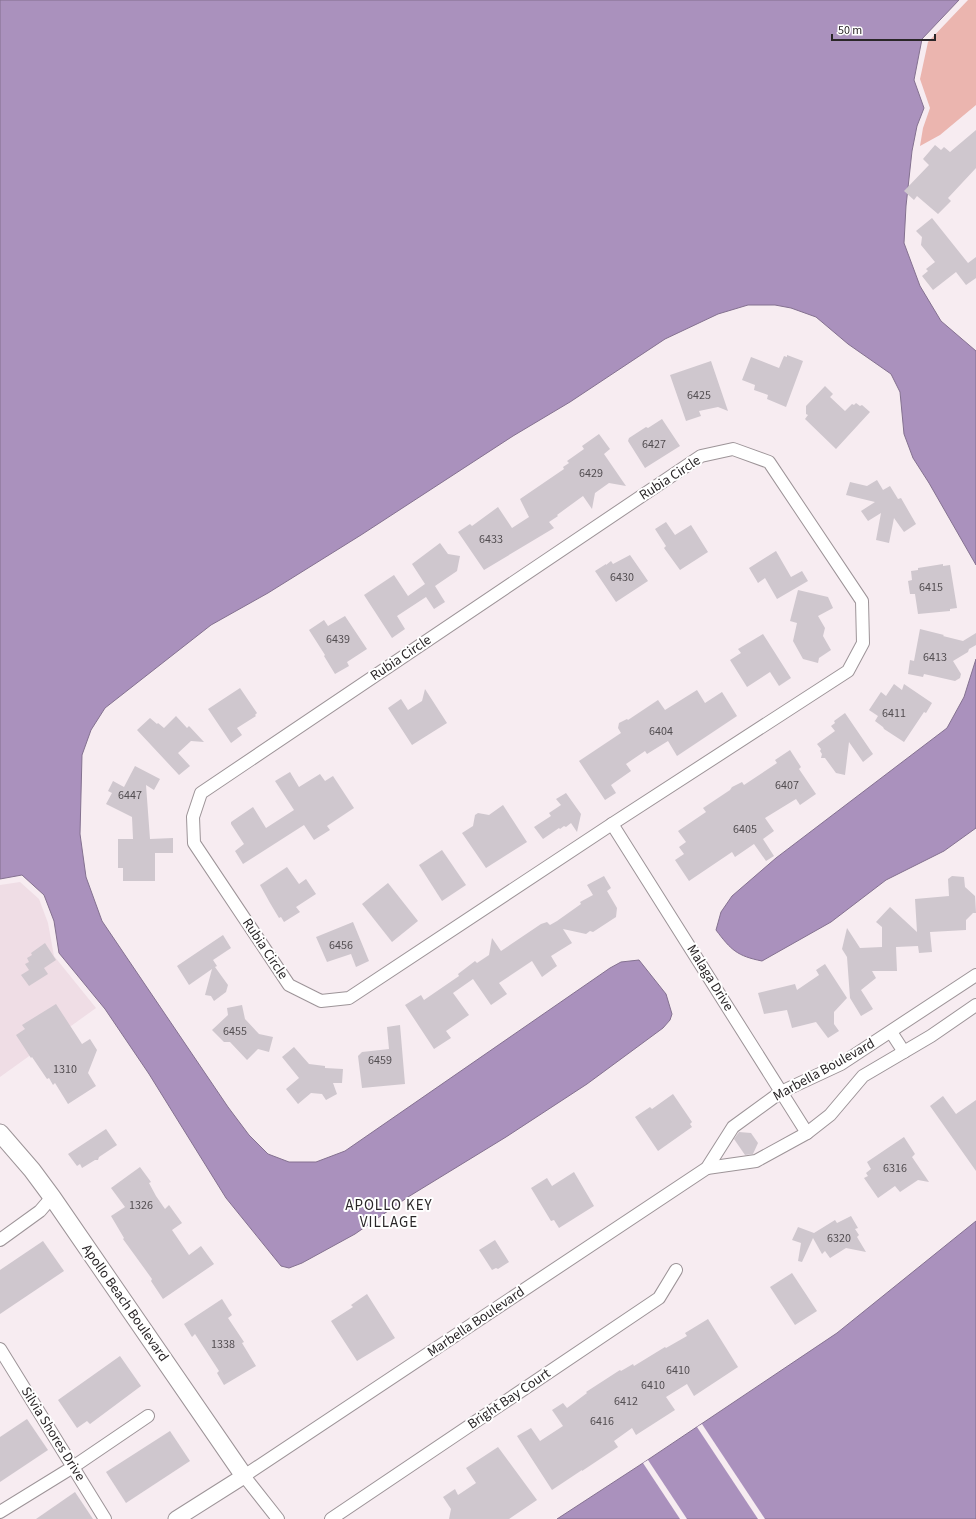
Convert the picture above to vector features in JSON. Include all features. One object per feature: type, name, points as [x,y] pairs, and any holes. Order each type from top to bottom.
[{"type":"main road","name":"Apollo Beach Boulevard","points":[[0,1133],[32,1170],[52,1197],[244,1476]]},
{"type":"street","name":"Rubia Circle","points":[[733,449],[769,462],[862,601],[864,643],[848,671],[612,824],[349,998],[321,1001],[289,985],[194,843],[193,817],[201,793],[701,456],[733,449]]},
{"type":"street","name":"Malaga Drive","points":[[612,824],[807,1133]]},
{"type":"street","name":"Marbella Boulevard","points":[[244,1476],[707,1168],[733,1127],[781,1092],[841,1064],[976,975]]},
{"type":"street","name":"Marbella Boulevard","points":[[707,1168],[756,1161],[807,1133],[830,1115],[862,1076],[931,1036],[976,1005]]},
{"type":"street","points":[[891,1032],[904,1052]]},
{"type":"street","points":[[0,1240],[40,1211],[52,1197]]},
{"type":"street","name":"Bright Bay Court","points":[[331,1519],[659,1298],[676,1270]]},
{"type":"street","name":"Silvia Shores Drive","points":[[0,1350],[105,1519]]},
{"type":"street","points":[[0,1512],[73,1467],[148,1416]]},
{"type":"street","points":[[176,1519],[244,1476],[278,1519]]},
{"type":"shaded area","points":[[0,0],[959,0],[922,39],[914,80],[924,108],[917,126],[912,151],[906,206],[904,243],[920,286],[941,321],[976,351],[976,565],[913,458],[904,434],[900,392],[891,374],[848,344],[816,317],[791,308],[775,305],[748,305],[718,314],[665,339],[570,402],[513,436],[361,535],[268,593],[211,625],[105,708],[91,730],[82,755],[80,834],[86,877],[102,921],[228,1107],[249,1135],[268,1154],[289,1162],[316,1162],[345,1151],[610,968],[621,962],[639,960],[666,994],[672,1014],[670,1020],[663,1028],[587,1084],[506,1137],[408,1197],[355,1234],[302,1263],[289,1268],[281,1266],[226,1198],[149,1074],[105,1009],[59,953],[54,921],[44,895],[22,875],[0,879]]},
{"type":"shaded area","points":[[968,0],[976,0],[976,105],[940,135],[920,146],[923,128],[930,108],[920,79],[928,42]]},
{"type":"shaded area","points":[[976,659],[976,828],[944,851],[886,880],[831,922],[762,961],[746,957],[735,951],[726,943],[716,930],[721,912],[732,896],[776,858],[947,728],[964,697]]},
{"type":"shaded area","points":[[20,882],[39,899],[48,923],[54,956],[96,1008],[0,1077],[0,885]]},
{"type":"shaded area","points":[[976,1221],[976,1519],[557,1519],[837,1333]]},
{"type":"pier","points":[[702,1424],[765,1519],[758,1519],[697,1427]]},
{"type":"pier","points":[[648,1460],[687,1519],[680,1519],[643,1463]]},
{"type":"building","points":[[976,130],[976,168],[948,198],[951,201],[938,214],[917,196],[914,200],[904,191],[929,165],[923,159],[935,145],[941,150],[944,147],[950,152]]},
{"type":"building","points":[[932,218],[968,263],[976,257],[976,278],[966,285],[956,272],[933,290],[922,276],[928,271],[926,269],[935,262],[921,245],[922,237],[916,231]]},
{"type":"building","points":[[787,355],[803,361],[786,407],[767,399],[768,395],[754,390],[755,385],[742,380],[751,357],[779,368],[784,356],[787,357]]},
{"type":"building","points":[[711,361],[728,411],[718,407],[699,411],[701,416],[686,421],[670,375]]},
{"type":"building","points":[[825,386],[833,394],[830,397],[845,411],[852,404],[854,405],[856,403],[860,406],[862,405],[870,412],[836,449],[805,419],[808,415],[806,414],[806,406]]},
{"type":"building","points":[[662,419],[680,446],[645,468],[628,441],[629,438]]},
{"type":"building","points":[[599,434],[610,449],[604,454],[626,486],[609,483],[595,493],[592,509],[583,496],[549,522],[554,528],[484,570],[458,532],[470,524],[472,526],[498,507],[512,528],[529,517],[520,499],[564,469],[563,467],[569,463],[567,461],[584,449],[582,446]]},
{"type":"building","points":[[877,480],[883,490],[890,486],[898,499],[901,498],[916,524],[904,532],[894,518],[889,543],[876,540],[881,513],[868,521],[861,511],[875,502],[846,495],[850,482],[867,486]]},
{"type":"building","points":[[666,522],[675,535],[691,525],[708,552],[680,570],[664,548],[666,546],[655,529]]},
{"type":"building","points":[[440,543],[448,554],[460,556],[457,571],[435,586],[445,602],[434,609],[426,597],[397,616],[405,629],[392,638],[364,595],[394,575],[408,596],[425,584],[412,564]]},
{"type":"building","points":[[776,551],[791,577],[802,571],[808,581],[777,599],[765,578],[758,583],[749,568]]},
{"type":"building","points":[[630,555],[648,581],[616,602],[595,571],[611,561],[613,564]]},
{"type":"building","points":[[943,564],[943,566],[950,565],[957,608],[950,609],[950,611],[918,614],[915,594],[910,594],[908,581],[912,580],[911,571],[918,570],[918,568]]},
{"type":"building","points":[[798,590],[828,597],[833,608],[818,616],[825,628],[823,636],[831,650],[819,658],[818,663],[803,659],[793,641],[797,623],[790,621]]},
{"type":"building","points":[[345,616],[367,649],[347,662],[349,666],[335,674],[309,630],[324,620],[328,626]]},
{"type":"building","points":[[920,629],[963,641],[976,633],[976,645],[953,661],[961,674],[960,678],[955,681],[924,674],[923,677],[908,674],[910,660],[914,661]]},
{"type":"building","points":[[763,634],[791,678],[779,686],[770,672],[747,687],[730,660],[741,653],[738,649]]},
{"type":"building","points":[[894,684],[902,690],[904,684],[932,703],[926,713],[924,712],[904,742],[884,729],[875,721],[878,716],[869,710],[881,692],[886,696]]},
{"type":"building","points":[[240,688],[257,713],[255,715],[256,716],[237,728],[242,735],[231,743],[208,709]]},
{"type":"building","points":[[425,689],[447,723],[412,745],[388,708],[401,699],[408,710],[422,701]]},
{"type":"building","points":[[697,690],[705,703],[722,692],[737,716],[677,756],[668,741],[647,754],[645,751],[626,764],[631,771],[611,785],[616,793],[605,800],[579,761],[621,733],[618,728],[619,723],[627,719],[628,720],[658,700],[665,710]]},
{"type":"building","points":[[845,713],[873,754],[863,762],[849,742],[845,775],[836,773],[825,758],[821,758],[821,749],[817,744],[835,731],[831,726],[835,723],[834,721]]},
{"type":"building","points":[[176,716],[187,728],[189,726],[204,742],[191,741],[178,753],[190,766],[179,775],[137,730],[150,718],[164,728]]},
{"type":"building","points":[[790,750],[801,767],[799,769],[816,794],[800,805],[796,799],[765,818],[774,831],[763,839],[774,856],[766,861],[754,844],[735,857],[732,852],[689,881],[675,860],[684,854],[679,847],[686,842],[678,831],[706,812],[703,808],[730,790],[732,787],[742,782],[744,785],[777,763],[775,760]]},
{"type":"building","points":[[135,766],[160,779],[154,790],[146,785],[150,839],[173,838],[173,853],[155,853],[155,881],[123,881],[123,868],[118,868],[118,839],[133,839],[132,817],[106,804],[112,793],[108,791],[113,781],[124,787]]},
{"type":"building","points":[[290,772],[299,787],[320,774],[325,781],[333,776],[354,808],[327,826],[330,830],[314,840],[304,825],[243,864],[235,851],[244,844],[231,822],[253,807],[266,828],[294,810],[275,781]]},
{"type":"building","points":[[566,793],[581,814],[577,832],[571,823],[566,827],[564,826],[560,829],[559,828],[543,839],[534,827],[551,816],[549,813],[561,805],[556,799]]},
{"type":"building","points":[[503,805],[527,842],[486,868],[462,833],[473,826],[475,815],[478,813],[489,815]]},
{"type":"building","points":[[442,850],[466,885],[442,901],[419,865]]},
{"type":"building","points":[[287,867],[299,884],[306,879],[316,894],[296,907],[300,912],[284,922],[281,917],[279,918],[260,885]]},
{"type":"building","points":[[604,876],[611,888],[607,891],[617,908],[616,917],[593,932],[590,931],[586,934],[563,929],[572,943],[551,956],[557,966],[542,977],[532,961],[499,983],[507,994],[491,1005],[473,979],[453,993],[469,1015],[446,1031],[451,1038],[434,1049],[405,1005],[421,995],[424,1000],[459,976],[458,974],[475,961],[477,963],[489,955],[492,938],[501,951],[541,924],[547,922],[550,925],[557,921],[581,904],[580,902],[593,895],[587,885]]},
{"type":"building","points":[[952,876],[964,877],[965,887],[975,896],[976,913],[973,913],[966,920],[966,930],[930,932],[932,952],[919,953],[918,946],[896,947],[897,971],[872,971],[876,978],[861,990],[873,1009],[861,1016],[850,998],[847,957],[842,949],[847,928],[860,948],[882,947],[882,927],[876,922],[890,907],[917,932],[915,899],[949,896],[948,879]]},
{"type":"building","points":[[388,883],[418,921],[392,942],[362,904]]},
{"type":"building","points":[[353,922],[369,961],[356,967],[351,954],[327,962],[316,937]]},
{"type":"building","points":[[223,935],[231,948],[213,960],[217,966],[215,967],[228,985],[226,992],[214,1001],[211,996],[205,995],[212,969],[189,985],[177,966]]},
{"type":"building","points":[[45,943],[56,960],[44,968],[48,974],[29,986],[21,975],[29,970],[25,964],[29,962],[27,958],[32,955],[31,953]]},
{"type":"building","points":[[825,964],[847,998],[834,1012],[834,1024],[839,1031],[828,1038],[816,1022],[792,1028],[787,1010],[764,1014],[758,993],[795,984],[797,990],[819,975],[816,970]]},
{"type":"building","points":[[56,1004],[82,1044],[90,1039],[97,1050],[88,1073],[96,1086],[68,1104],[55,1083],[53,1085],[49,1078],[47,1079],[16,1035],[25,1029],[22,1025]]},
{"type":"building","points":[[242,1005],[245,1019],[259,1034],[273,1037],[269,1052],[258,1049],[247,1060],[230,1042],[224,1042],[212,1030],[228,1015],[227,1008]]},
{"type":"building","points":[[400,1025],[405,1084],[362,1088],[358,1056],[362,1052],[389,1049],[387,1027]]},
{"type":"building","points":[[294,1047],[309,1064],[325,1066],[325,1068],[343,1069],[342,1083],[333,1083],[337,1094],[326,1100],[322,1094],[311,1093],[298,1104],[286,1089],[299,1078],[282,1057]]},
{"type":"building","points":[[673,1094],[692,1122],[690,1124],[692,1127],[658,1151],[635,1117],[650,1107],[652,1109]]},
{"type":"building","points":[[943,1096],[956,1114],[976,1100],[976,1171],[930,1106]]},
{"type":"building","points":[[106,1129],[117,1145],[99,1157],[98,1160],[95,1160],[82,1168],[80,1164],[77,1166],[68,1154]]},
{"type":"building","points":[[739,1132],[751,1133],[758,1143],[753,1154],[745,1155],[734,1139]]},
{"type":"building","points":[[904,1137],[915,1154],[912,1157],[929,1182],[918,1180],[900,1192],[895,1186],[878,1198],[864,1178],[868,1176],[866,1173],[871,1169],[867,1162]]},
{"type":"building","points":[[140,1167],[151,1182],[149,1183],[165,1209],[169,1205],[182,1223],[172,1230],[189,1255],[201,1246],[214,1264],[163,1299],[151,1281],[152,1279],[123,1239],[124,1238],[111,1216],[125,1207],[111,1188]]},
{"type":"building","points":[[574,1172],[594,1206],[559,1228],[554,1220],[551,1221],[531,1188],[547,1178],[552,1186]]},
{"type":"building","points":[[851,1216],[858,1228],[855,1229],[859,1235],[857,1237],[866,1252],[846,1248],[830,1258],[825,1251],[822,1254],[813,1238],[802,1262],[798,1261],[801,1243],[792,1240],[798,1227],[814,1233],[835,1220],[837,1223]]},
{"type":"building","points":[[495,1240],[509,1262],[498,1269],[496,1268],[492,1270],[479,1250]]},
{"type":"building","points":[[43,1241],[64,1271],[0,1314],[0,1270]]},
{"type":"building","points":[[792,1273],[817,1311],[795,1325],[770,1287]]},
{"type":"building","points":[[367,1294],[395,1338],[357,1361],[331,1321],[353,1307],[351,1305]]},
{"type":"building","points":[[222,1299],[232,1315],[228,1318],[244,1342],[242,1343],[256,1366],[224,1385],[217,1373],[219,1371],[195,1334],[192,1337],[184,1324]]},
{"type":"building","points":[[708,1319],[738,1367],[694,1396],[687,1384],[666,1397],[675,1410],[636,1435],[632,1428],[614,1441],[618,1447],[552,1490],[517,1436],[531,1428],[540,1441],[563,1426],[552,1410],[563,1403],[567,1408],[587,1393],[586,1392],[620,1370],[621,1371],[633,1364],[634,1366],[665,1347],[666,1348],[687,1336],[685,1333]]},
{"type":"building","points":[[120,1356],[141,1386],[90,1424],[87,1421],[77,1428],[58,1400]]},
{"type":"building","points":[[27,1419],[48,1450],[0,1482],[0,1437]]},
{"type":"building","points":[[170,1431],[190,1461],[126,1503],[106,1472]]},
{"type":"building","points":[[498,1447],[537,1500],[509,1519],[449,1519],[451,1509],[443,1497],[455,1489],[458,1495],[476,1483],[466,1468]]},
{"type":"building","points":[[75,1492],[93,1519],[36,1519]]},
{"type":"district","name":"APOLLO KEY VILLAGE","points":[[389,1214]]}]
